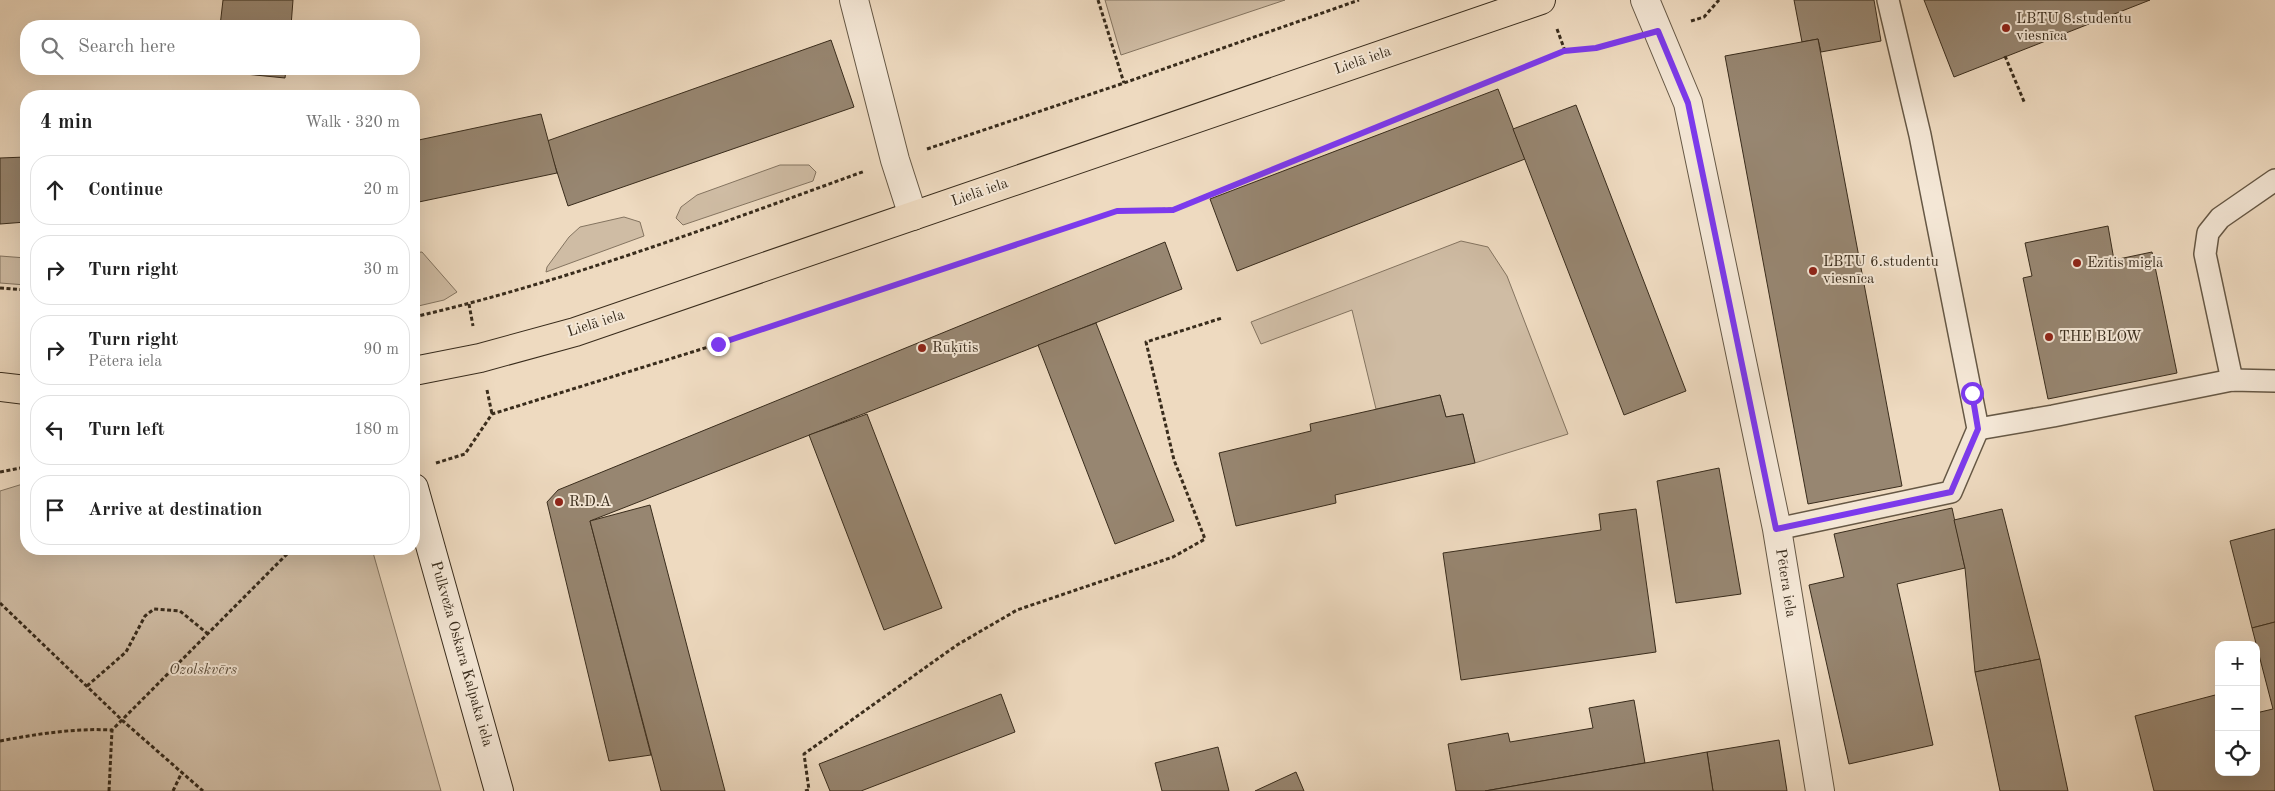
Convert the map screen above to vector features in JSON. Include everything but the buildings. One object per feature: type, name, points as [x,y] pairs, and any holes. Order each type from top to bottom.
[{"type":"main road","name":"Lielā iela","points":[[420,370],[480,358],[575,332],[1541,0]]},
{"type":"main road","points":[[0,387],[20,389]]},
{"type":"street","points":[[854,0],[895,160],[913,216]]},
{"type":"street","name":"Pētera iela","points":[[1645,0],[1688,103],[1776,529],[1820,791]]},
{"type":"street","name":"Pulkveža Oskara Kalpaka iela","points":[[420,509],[499,791]]},
{"type":"lane","points":[[1776,529],[1951,492],[1978,429],[1920,135],[1888,0]]},
{"type":"lane","points":[[2232,380],[2205,254],[2208,233],[2220,218],[2275,180]]},
{"type":"lane","points":[[1978,429],[2232,380],[2275,381]]},
{"type":"path","points":[[1098,0],[1124,83]]},
{"type":"path","points":[[431,465],[465,454],[492,414],[718,344],[1117,211],[1173,210],[1564,51],[1596,48],[1704,17],[1719,0]]},
{"type":"path","points":[[2005,56],[2025,104]]},
{"type":"path","points":[[0,288],[20,290]]},
{"type":"path","points":[[804,791],[808,790],[804,754],[957,645],[1017,610],[1173,557],[1205,540],[1174,460],[1146,342],[1222,318]]},
{"type":"path","points":[[0,472],[20,468]]},
{"type":"path","points":[[0,741],[42,733],[89,729],[112,730],[286,555]]},
{"type":"path","points":[[0,604],[123,721],[203,791]]},
{"type":"path","points":[[87,686],[126,652],[145,616],[154,609],[180,611],[208,634]]},
{"type":"path","points":[[109,791],[112,730]]},
{"type":"path","points":[[173,791],[182,772]]},
{"type":"green space","points":[[1105,0],[1285,0],[1121,55]]},
{"type":"green space","points":[[780,165],[809,165],[816,172],[813,181],[683,225],[676,218],[681,207],[697,195]]},
{"type":"green space","points":[[624,217],[640,222],[644,236],[546,272],[547,267],[569,237],[580,227]]},
{"type":"green space","points":[[1461,241],[1488,247],[1507,276],[1568,434],[1475,463],[1463,414],[1446,417],[1440,395],[1376,409],[1352,310],[1261,344],[1251,322]]},
{"type":"green space","points":[[420,252],[422,252],[457,292],[444,300],[420,306]]},
{"type":"green space","points":[[0,256],[20,258],[20,285],[0,283]]},
{"type":"green space","name":"Ozolskvērs","points":[[20,485],[20,555],[374,555],[441,791],[0,791],[0,491]]},
{"type":"place","name":"LBTU 8.studentu viesnīca","points":[[2006,28]]},
{"type":"place","name":"Ezītis miglā","points":[[2077,263]]},
{"type":"place","name":"LBTU 6.studentu viesnīca","points":[[1813,271]]},
{"type":"place","name":"THE BLOW","points":[[2049,337]]},
{"type":"place","name":"Rūķītis","points":[[922,348]]},
{"type":"place","name":"R.D.A","points":[[559,502]]},
{"type":"route","points":[[718,344],[1117,211],[1173,210],[1564,51],[1596,48],[1658,31],[1688,103],[1776,529],[1951,492],[1978,429],[1972,393]]}]
